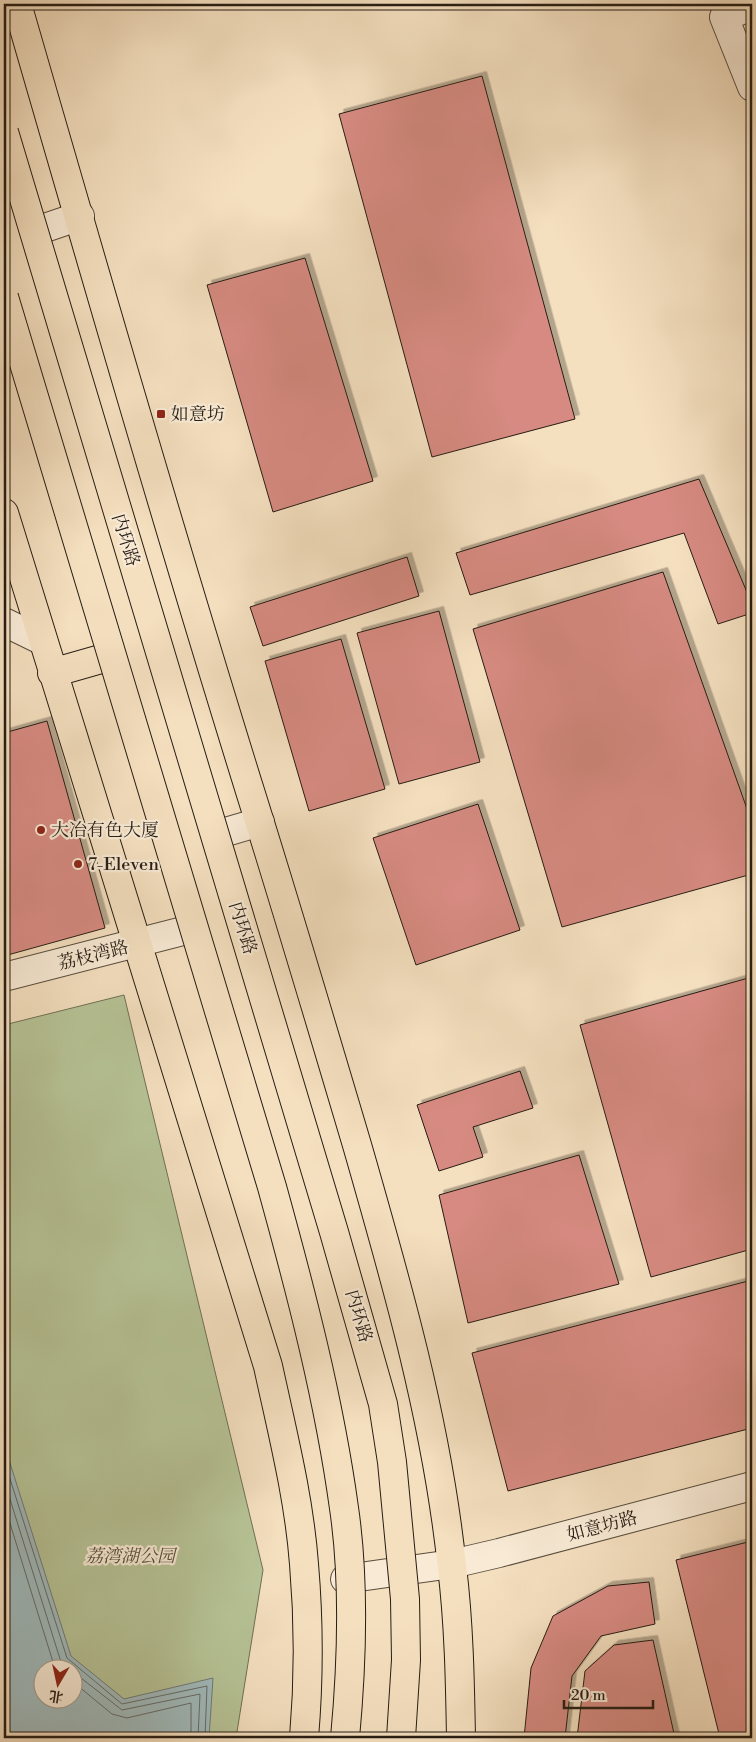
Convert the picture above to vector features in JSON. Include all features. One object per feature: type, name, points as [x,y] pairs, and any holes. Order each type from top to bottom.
[{"type":"main road","points":[[17,4],[80,216],[134,408],[260,822],[395,1278],[428,1414],[452,1564],[459,1666],[461,1738]]},
{"type":"main road","name":"内环路","points":[[4,132],[329,1214],[383,1404],[392,1462],[405,1598],[406,1660],[401,1738]]},
{"type":"main road","points":[[4,297],[272,1187],[307,1319],[322,1387],[344,1509],[351,1630],[346,1738]]},
{"type":"main road","points":[[4,513],[41,640],[268,1366],[286,1449],[304,1562],[308,1629],[304,1738]]},
{"type":"main road","points":[[52,673],[101,659]]},
{"type":"street","points":[[752,6],[724,17],[752,87]]},
{"type":"street","points":[[36,231],[80,216]]},
{"type":"street","points":[[4,622],[41,640]]},
{"type":"street","points":[[219,834],[260,822]]},
{"type":"street","name":"荔枝湾路","points":[[4,977],[183,931]]},
{"type":"street","name":"如意坊路","points":[[345,1578],[452,1564],[752,1486]]},
{"type":"green space","name":"荔湾湖公园","points":[[124,995],[263,1570],[236,1738],[4,1738],[4,1025]]},
{"type":"water","points":[[4,1444],[71,1656],[76,1660],[32,1660],[32,1710],[82,1710],[82,1665],[124,1699],[213,1678],[209,1738],[4,1738]]},
{"type":"building","points":[[482,76],[575,419],[432,457],[339,114]]},
{"type":"building","points":[[305,258],[373,481],[273,512],[207,285]]},
{"type":"building","points":[[699,479],[752,604],[752,613],[718,624],[684,533],[470,595],[456,553]]},
{"type":"building","points":[[407,557],[419,596],[263,646],[250,607]]},
{"type":"building","points":[[663,572],[752,823],[752,874],[562,927],[473,629]]},
{"type":"building","points":[[439,611],[480,762],[399,784],[357,633]]},
{"type":"building","points":[[341,639],[385,789],[309,811],[265,661]]},
{"type":"building","name":"大冶有色大厦","points":[[47,721],[105,928],[4,956],[4,733]]},
{"type":"building","points":[[478,804],[520,930],[416,965],[373,838]]},
{"type":"building","points":[[752,977],[752,1249],[651,1277],[580,1025]]},
{"type":"building","points":[[520,1071],[533,1108],[473,1127],[483,1157],[439,1171],[417,1105]]},
{"type":"building","points":[[579,1155],[619,1284],[468,1323],[439,1195]]},
{"type":"building","points":[[752,1280],[752,1428],[508,1491],[472,1353]]},
{"type":"building","points":[[752,1541],[752,1738],[720,1738],[676,1560]]},
{"type":"building","points":[[649,1582],[655,1624],[601,1636],[572,1676],[565,1738],[524,1738],[531,1668],[553,1616],[608,1586]]},
{"type":"building","points":[[653,1640],[675,1738],[577,1738],[585,1671],[614,1645]]},
{"type":"place","name":"如意坊","points":[[161,414]]},
{"type":"place","name":"大冶有色大厦","points":[[41,830]]},
{"type":"place","name":"7-Eleven","points":[[78,864]]}]
